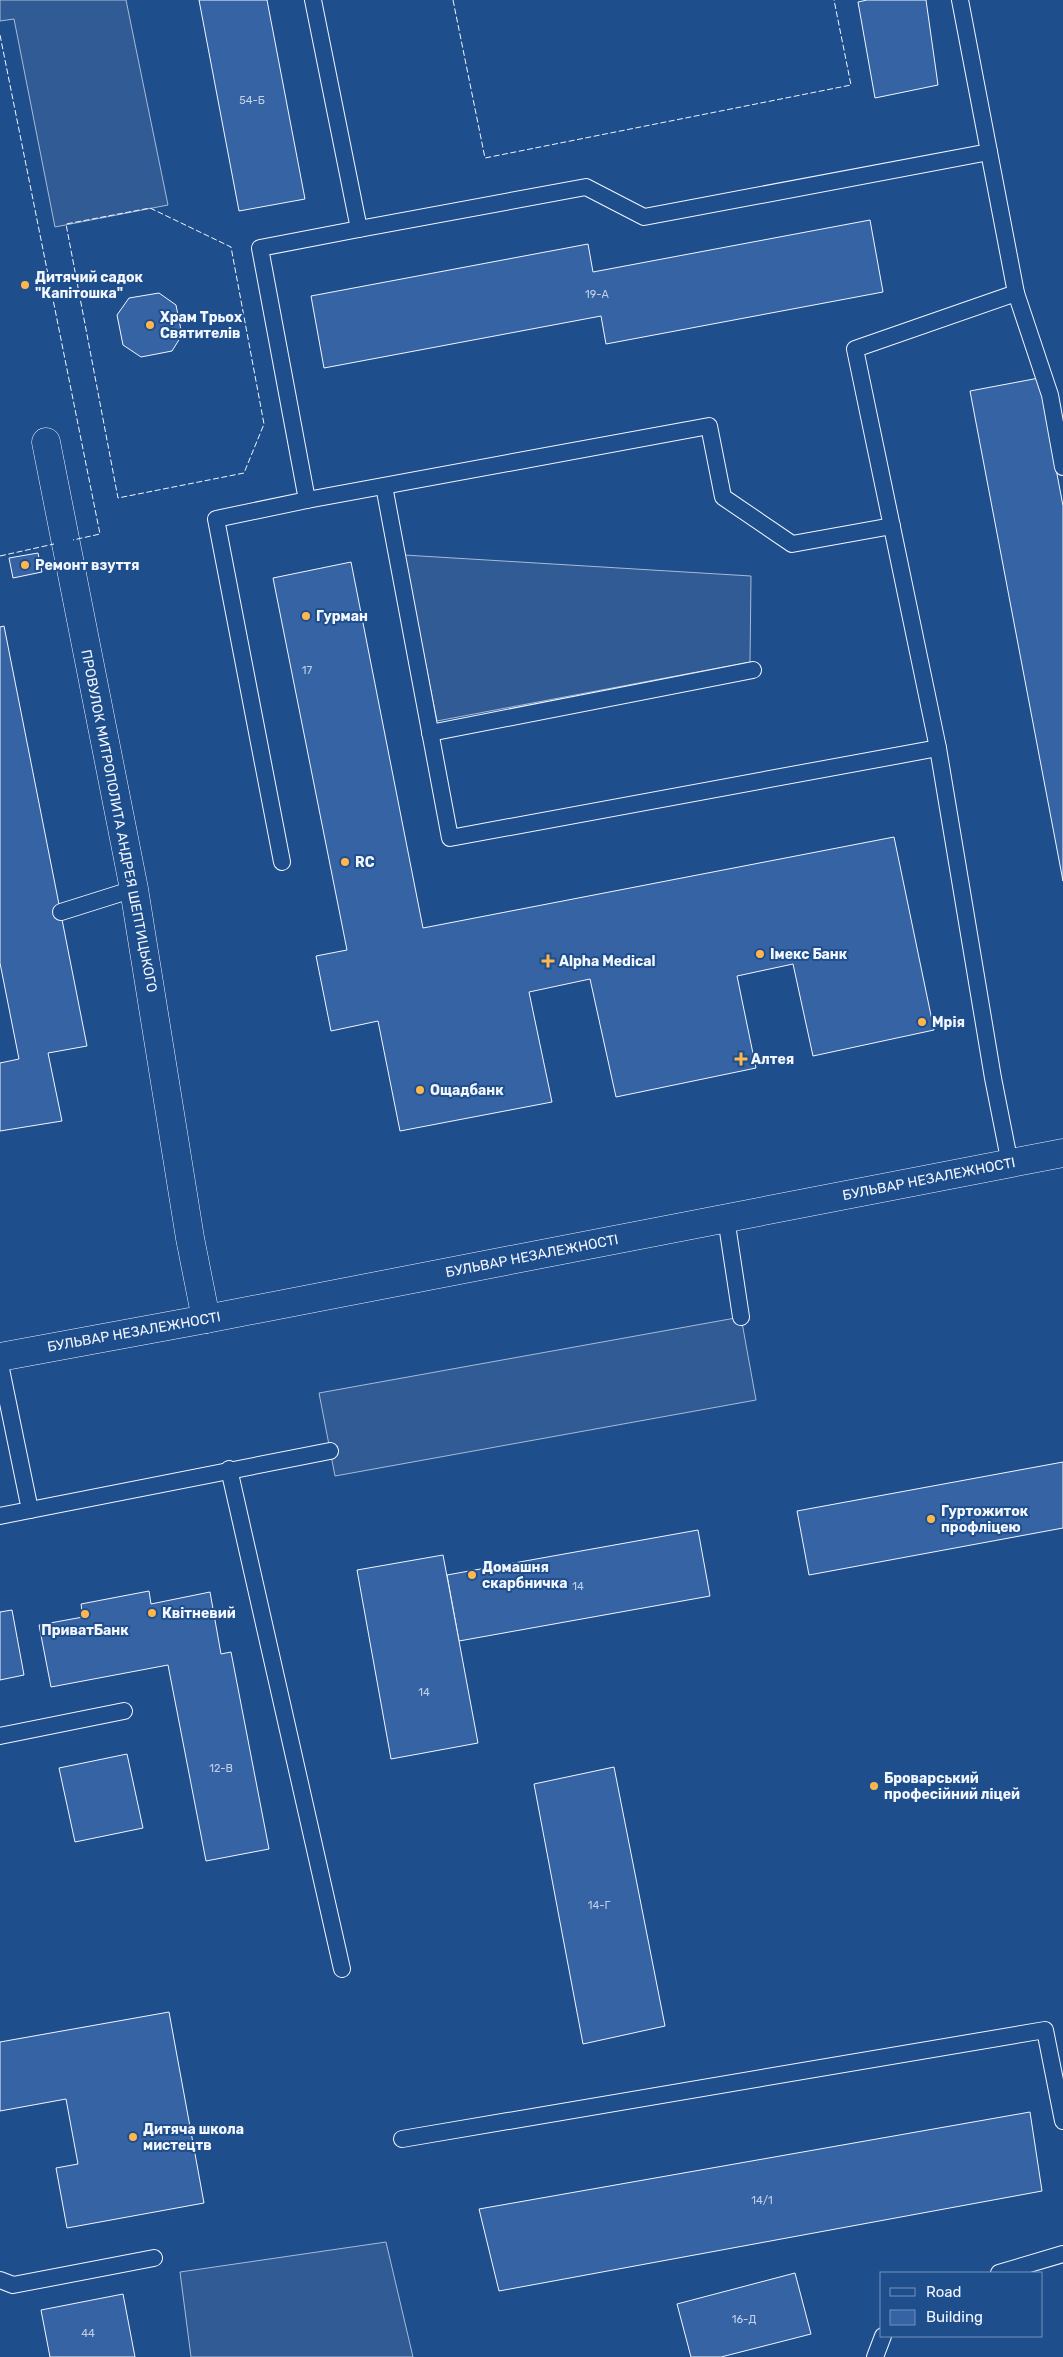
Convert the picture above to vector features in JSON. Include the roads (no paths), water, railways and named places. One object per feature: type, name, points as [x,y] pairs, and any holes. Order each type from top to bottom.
[{"type":"main road","name":"ПРОВУЛОК МИТРОПОЛИТА АНДРЕЯ ШЕПТИЦЬКОГО","points":[[46,442],[134,888],[190,1238],[206,1319]]},
{"type":"main road","name":"БУЛЬВАР НЕЗАЛЕЖНОСТІ","points":[[0,1357],[1063,1154]]},
{"type":"lane","points":[[313,0],[359,229]]},
{"type":"lane","points":[[960,0],[1016,293],[1050,395],[1063,467]]},
{"type":"lane","points":[[307,500],[260,248],[586,187],[644,217],[989,152]]},
{"type":"lane","points":[[1010,1164],[993,1078],[938,748],[855,349],[1016,293]]},
{"type":"lane","points":[[282,862],[216,519],[307,500],[709,426],[723,497],[792,544],[892,526]]},
{"type":"lane","points":[[384,486],[450,838],[938,748]]},
{"type":"lane","points":[[430,733],[752,670]]},
{"type":"lane","points":[[60,912],[134,888]]},
{"type":"lane","points":[[726,1218],[741,1317]]},
{"type":"lane","points":[[0,1364],[30,1510]]},
{"type":"lane","points":[[0,1516],[229,1469],[330,1451]]},
{"type":"lane","points":[[229,1469],[342,1969]]},
{"type":"lane","points":[[0,1736],[124,1711]]},
{"type":"lane","points":[[402,2139],[1045,2030],[1063,2121]]},
{"type":"lane","points":[[1002,2272],[1063,2254]]},
{"type":"lane","points":[[0,2280],[13,2286],[154,2258]]},
{"type":"lane","points":[[875,2357],[883,2337]]},
{"type":"place","name":"Дитячий садок \"Капітошка\"","points":[[25,285]]},
{"type":"place","name":"Храм Трьох Святителів","points":[[150,325]]},
{"type":"place","name":"Ремонт взуття","points":[[25,565]]},
{"type":"place","name":"Гурман","points":[[306,616]]},
{"type":"place","name":"RC","points":[[345,862]]},
{"type":"place","name":"Імекс Банк","points":[[760,954]]},
{"type":"place","name":"Alpha Medical","points":[[548,961]]},
{"type":"place","name":"Мрія","points":[[922,1022]]},
{"type":"place","name":"Алтея","points":[[741,1059]]},
{"type":"place","name":"Ощадбанк","points":[[420,1090]]},
{"type":"place","name":"Гуртожиток профліцею","points":[[931,1519]]},
{"type":"place","name":"Домашня скарбничка","points":[[472,1575]]},
{"type":"place","name":"Квітневий","points":[[152,1613]]},
{"type":"place","name":"ПриватБанк","points":[[85,1614]]},
{"type":"place","name":"Броварський професійний ліцей","points":[[874,1786]]},
{"type":"place","name":"Дитяча школа мистецтв","points":[[133,2137]]}]
